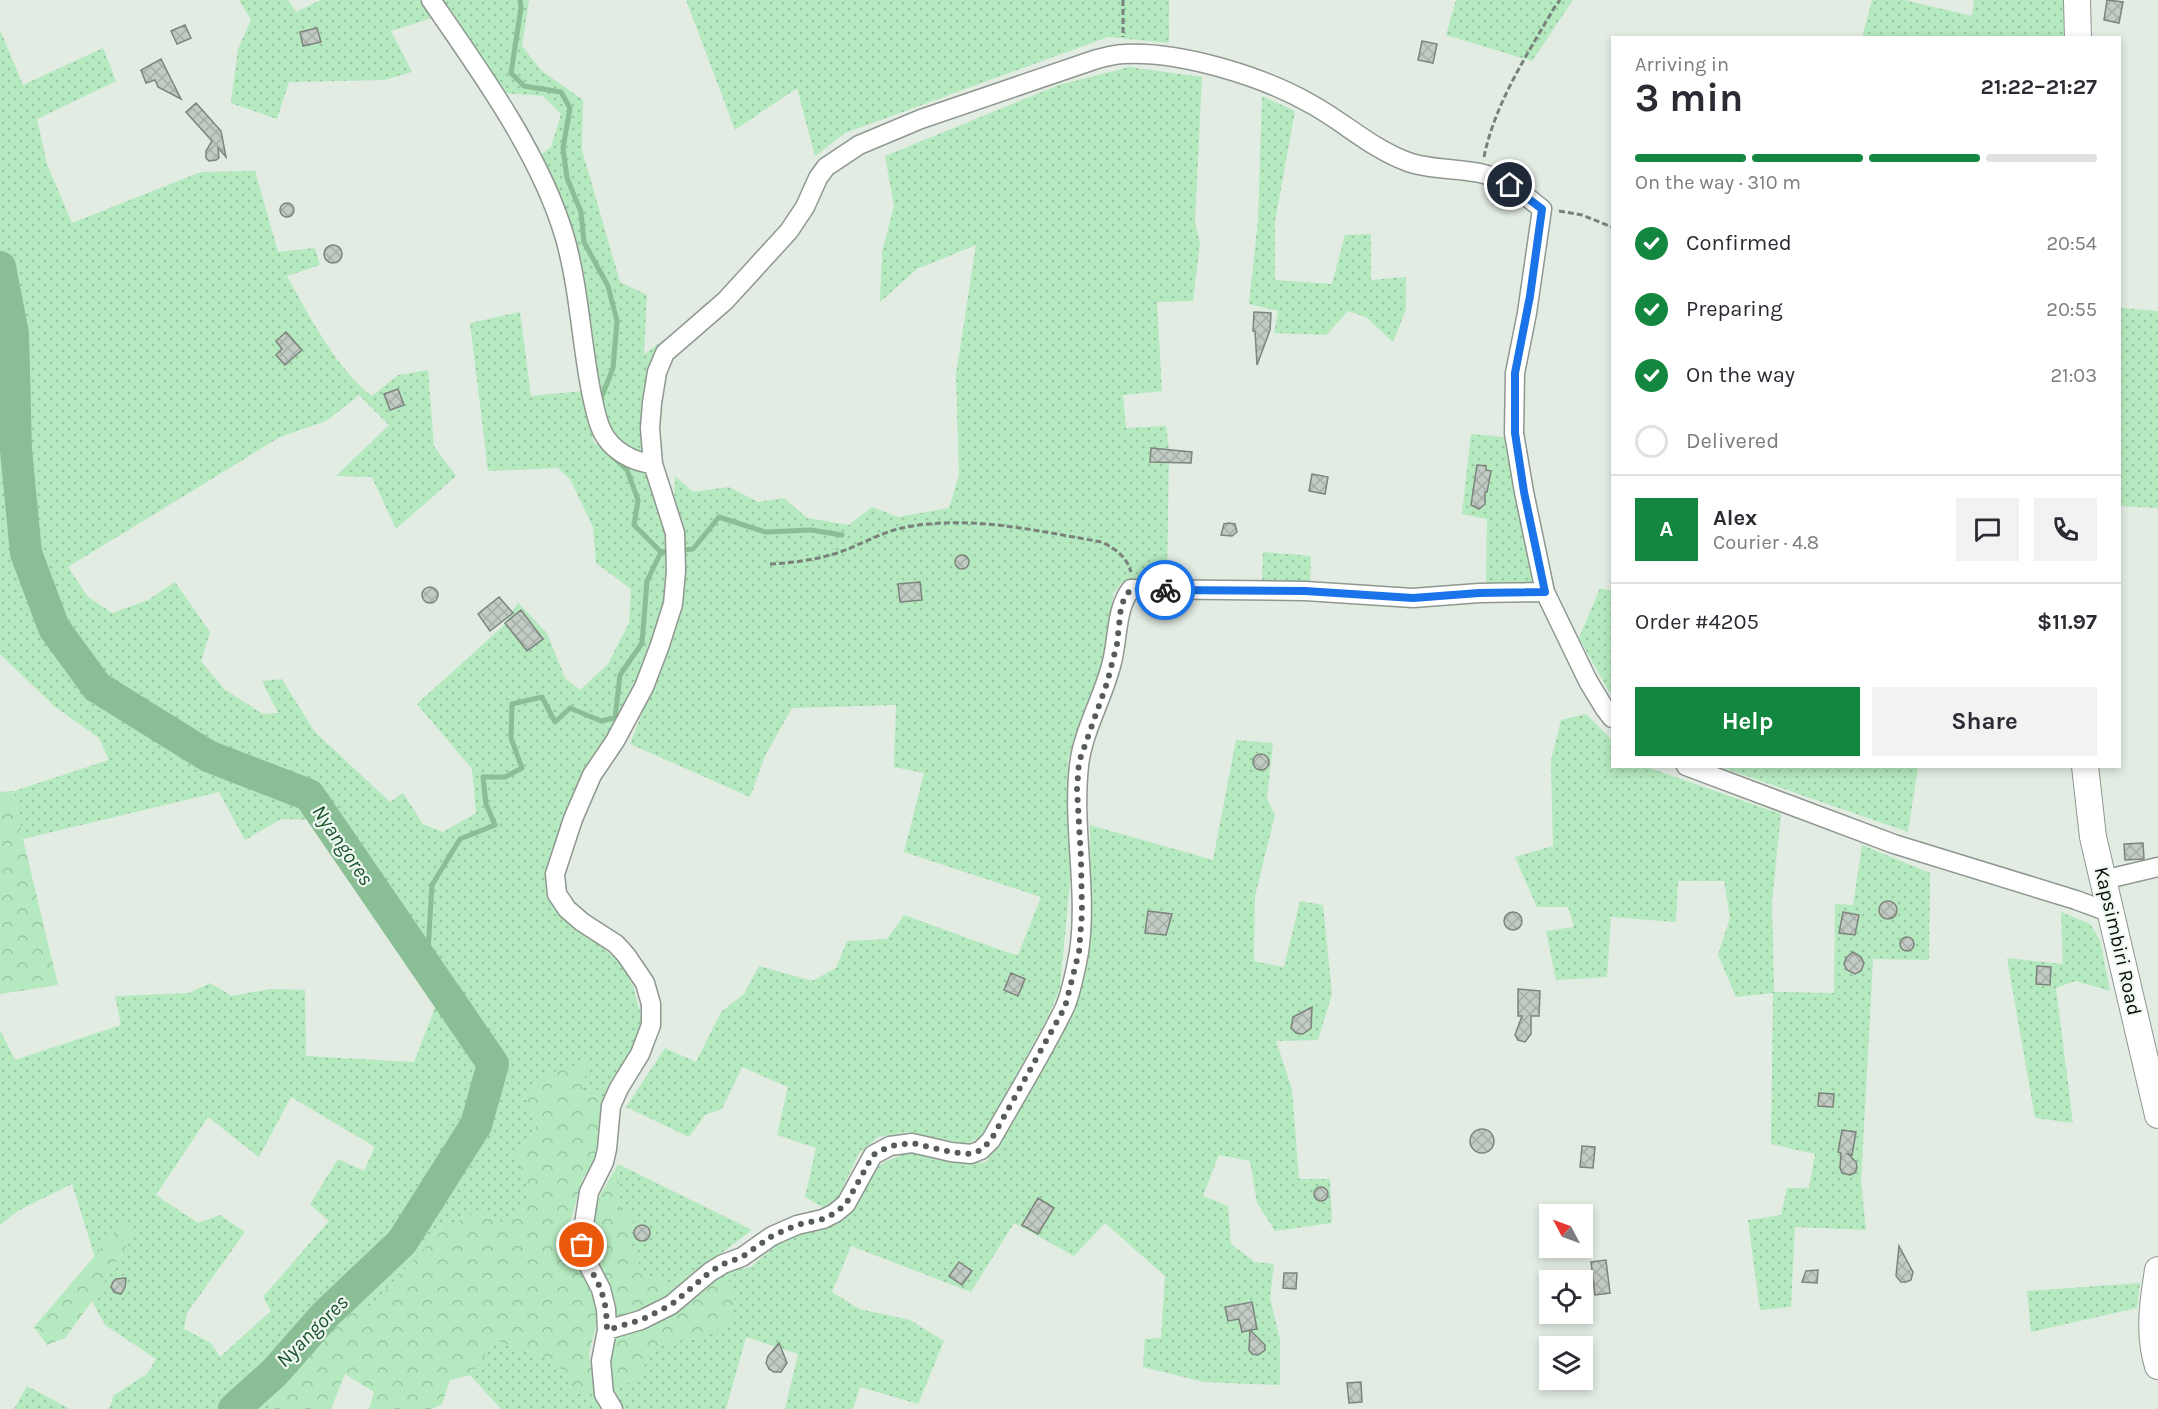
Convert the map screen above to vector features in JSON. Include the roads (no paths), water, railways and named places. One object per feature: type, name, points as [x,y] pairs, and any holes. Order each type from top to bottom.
[{"type":"street","points":[[431,0],[490,87],[527,148],[554,208],[565,237],[574,279],[588,373],[601,430],[615,448],[623,454],[642,463],[653,464]]},
{"type":"street","points":[[2077,0],[2078,36]]},
{"type":"street","points":[[613,1409],[604,1394],[601,1361],[607,1330],[606,1309],[601,1289],[589,1266],[582,1245],[589,1192],[604,1162],[607,1149],[611,1106],[640,1054],[651,1024],[651,1004],[645,983],[626,955],[616,944],[582,922],[567,909],[558,894],[555,874],[573,819],[592,775],[615,741],[644,687],[673,604],[676,571],[675,533],[653,464],[651,403],[657,372],[665,353],[725,301],[789,231],[826,167],[859,145],[921,119],[1097,59],[1123,54],[1180,58],[1211,64],[1276,87],[1311,104],[1376,146],[1408,162],[1481,173],[1510,185],[1542,209],[1527,314],[1515,373],[1515,433],[1524,492],[1545,592],[1588,681],[1611,717]]},
{"type":"street","points":[[607,1330],[641,1320],[671,1305],[710,1272],[742,1257],[772,1236],[835,1213],[846,1204],[873,1155],[890,1146],[912,1143],[970,1154],[981,1150],[991,1140],[1065,1007],[1079,952],[1082,913],[1077,789],[1079,762],[1107,683],[1117,644],[1121,607],[1131,589],[1305,591],[1413,598],[1479,593],[1545,592]]},
{"type":"street","points":[[1691,768],[1894,844],[2111,913]]},
{"type":"street","name":"Kapsimbiri Road","points":[[2085,768],[2093,837],[2158,1115]]},
{"type":"street","points":[[2103,880],[2158,867]]},
{"type":"street","points":[[2158,1270],[2153,1299],[2152,1330],[2158,1366]]},
{"type":"waterway","points":[[520,0],[521,8],[511,73],[524,86],[561,92],[570,108],[563,148],[567,178],[581,212],[584,242],[608,286],[617,321],[613,368],[600,401]]},
{"type":"waterway","name":"Nyangores","points":[[0,267],[13,334],[16,450],[26,553],[54,628],[97,687],[208,756],[309,795],[493,1064],[476,1125],[402,1242],[325,1315],[275,1372],[234,1409]]},
{"type":"waterway","points":[[427,967],[432,885],[460,839],[495,825],[486,804],[483,777],[505,777],[522,768],[511,738],[512,704],[542,697],[555,722],[570,708],[601,721],[615,718],[620,675],[642,643],[647,581],[661,552],[634,525],[638,500],[627,470],[612,456]]},
{"type":"waterway","points":[[661,552],[693,549],[719,517],[765,532],[811,530],[842,535]]}]
